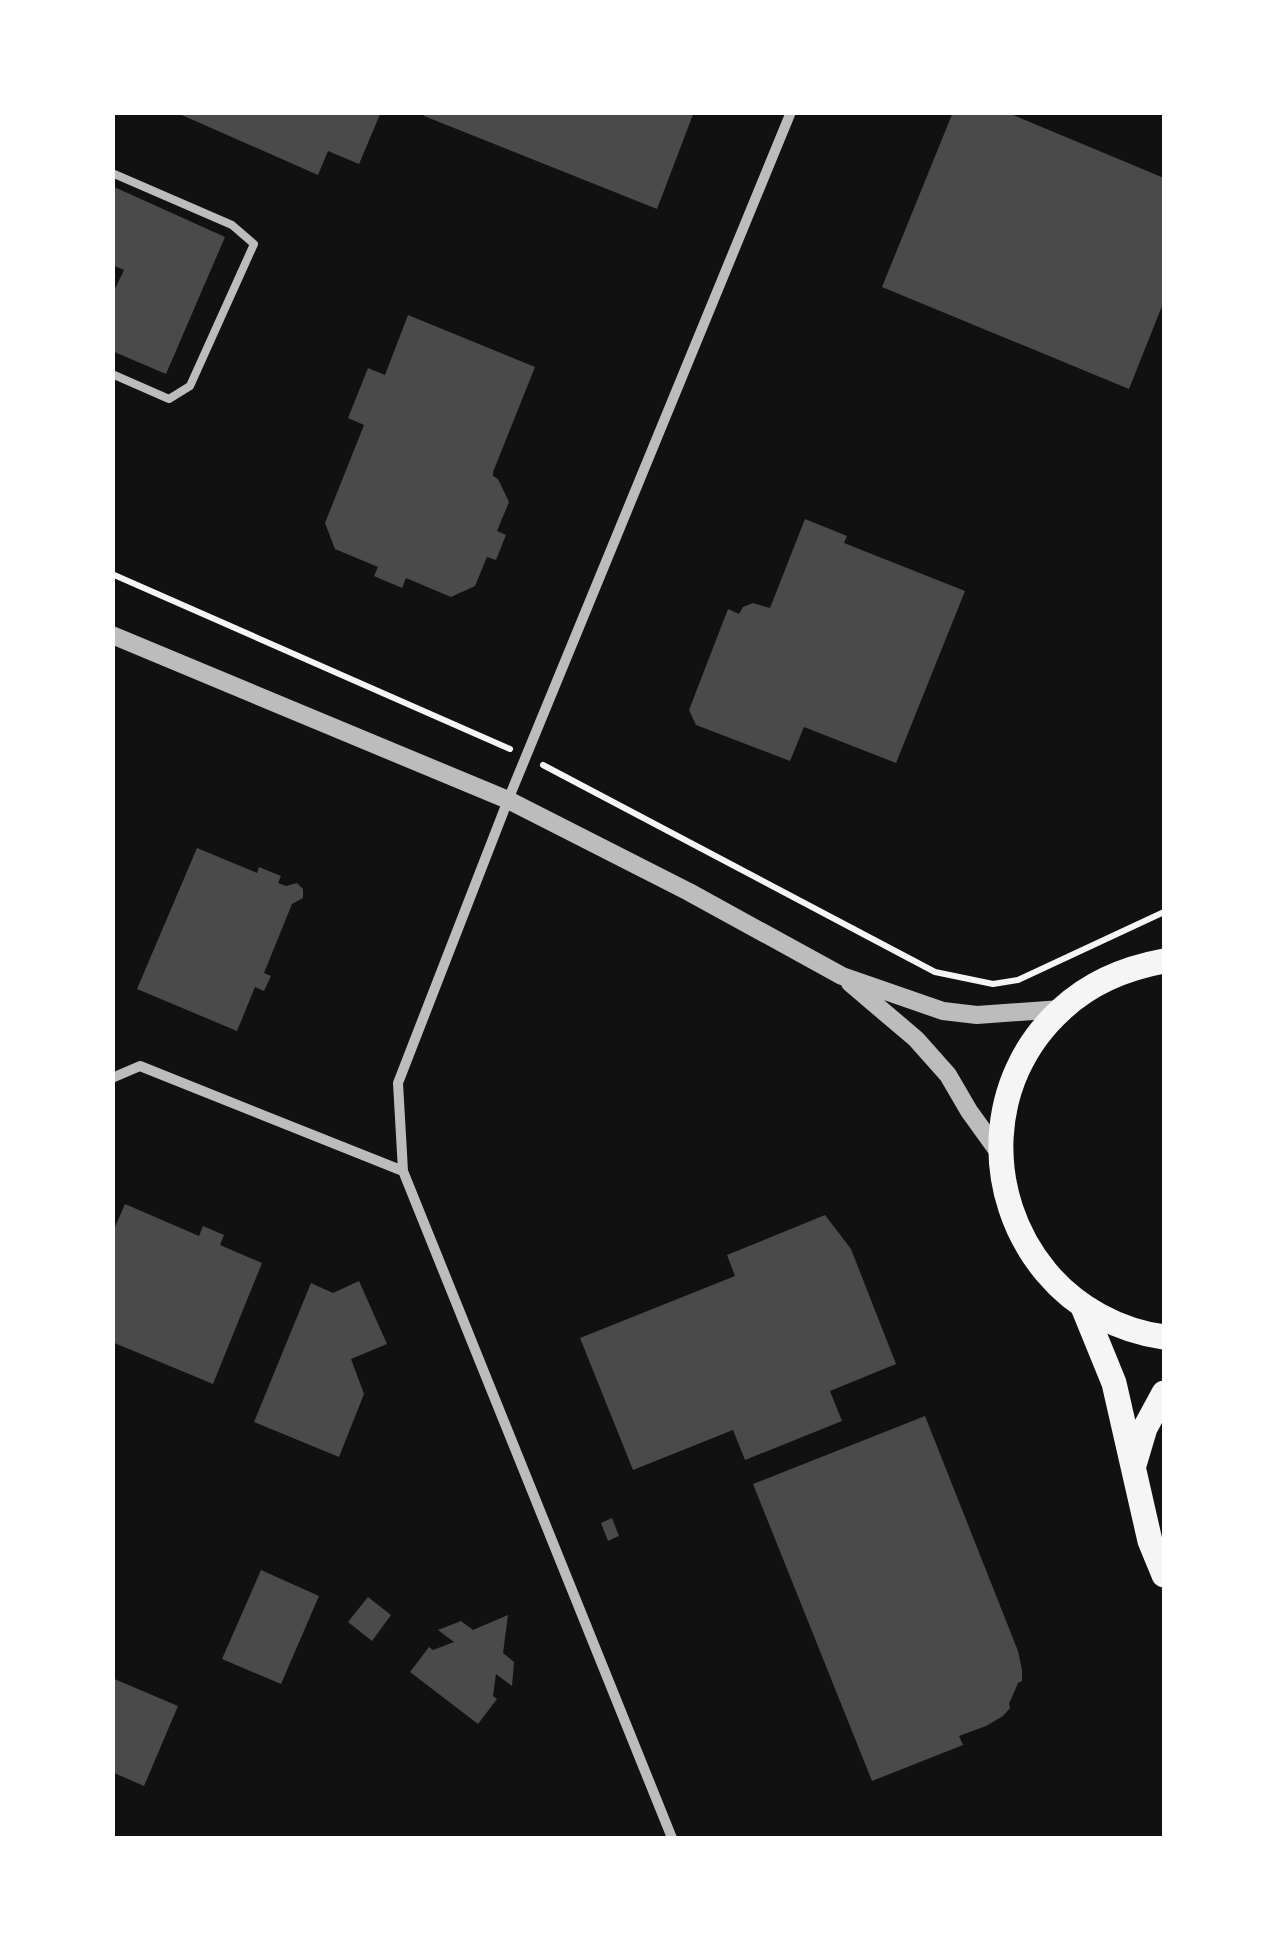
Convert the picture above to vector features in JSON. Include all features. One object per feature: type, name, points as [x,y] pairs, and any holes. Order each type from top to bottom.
[{"type":"main road","points":[[1164,960],[1132,967],[1094,984],[1061,1009],[1034,1039],[1015,1075],[1004,1113],[1000,1154],[1004,1189],[1015,1224],[1032,1256],[1055,1283],[1114,1324],[1164,1337]]},
{"type":"main road","points":[[1083,1306],[1114,1383],[1150,1541],[1164,1575]]},
{"type":"main road","points":[[1132,1470],[1144,1428],[1164,1393]]},
{"type":"street","points":[[672,1838],[404,1172],[398,1083],[508,800],[790,112]]},
{"type":"street","points":[[112,634],[508,800],[690,892],[842,976],[943,1011],[977,1015],[1061,1009]]},
{"type":"street","points":[[842,976],[927,1050],[948,1074],[1000,1154]]},
{"type":"street","points":[[112,1078],[140,1066],[404,1172]]},
{"type":"lane","points":[[112,173],[232,225],[254,244],[190,386],[169,399],[112,374]]},
{"type":"path","points":[[112,574],[526,756],[935,972],[994,984],[1018,980],[1164,912]]},
{"type":"building","points":[[175,112],[381,112],[359,164],[328,151],[318,175]]},
{"type":"building","points":[[425,112],[694,112],[657,209],[424,116]]},
{"type":"building","points":[[953,112],[1006,112],[1164,178],[1164,301],[1129,389],[882,287]]},
{"type":"building","points":[[112,186],[225,237],[166,374],[112,351],[112,295],[124,270],[112,265]]},
{"type":"building","points":[[408,315],[535,367],[493,472],[509,502],[497,531],[506,535],[496,560],[487,557],[475,586],[451,597],[406,578],[402,588],[374,576],[378,567],[335,549],[325,523],[364,425],[348,418],[368,368],[385,375]]},
{"type":"building","points":[[805,519],[847,536],[844,543],[965,591],[896,763],[804,727],[790,761],[696,725],[689,710],[728,609],[739,614],[743,607],[753,603],[770,608]]},
{"type":"building","points":[[197,848],[257,873],[259,867],[281,876],[278,883],[297,883],[303,889],[303,898],[292,904],[264,973],[271,976],[264,991],[255,987],[237,1031],[137,989]]},
{"type":"building","points":[[125,1204],[199,1236],[203,1226],[224,1235],[220,1245],[262,1263],[213,1384],[112,1342],[112,1234]]},
{"type":"building","points":[[825,1215],[851,1249],[896,1364],[830,1391],[842,1421],[745,1460],[733,1430],[633,1470],[580,1338],[735,1276],[727,1255]]},
{"type":"building","points":[[359,1281],[387,1344],[351,1359],[364,1394],[339,1457],[254,1422],[311,1283],[333,1293]]},
{"type":"building","points":[[925,1416],[1018,1651],[1022,1681],[1003,1716],[959,1736],[963,1745],[872,1781],[753,1484]]},
{"type":"building","points":[[612,1518],[619,1536],[608,1541],[601,1523]]},
{"type":"building","points":[[261,1570],[319,1596],[281,1684],[222,1659]]},
{"type":"building","points":[[368,1597],[391,1615],[372,1641],[348,1622]]},
{"type":"building","points":[[508,1615],[503,1653],[514,1662],[512,1686],[496,1674],[493,1696],[497,1699],[478,1724],[410,1672],[429,1647],[433,1650],[454,1642],[438,1630],[461,1621],[473,1630]]},
{"type":"building","points":[[112,1678],[178,1706],[144,1786],[112,1772]]}]
